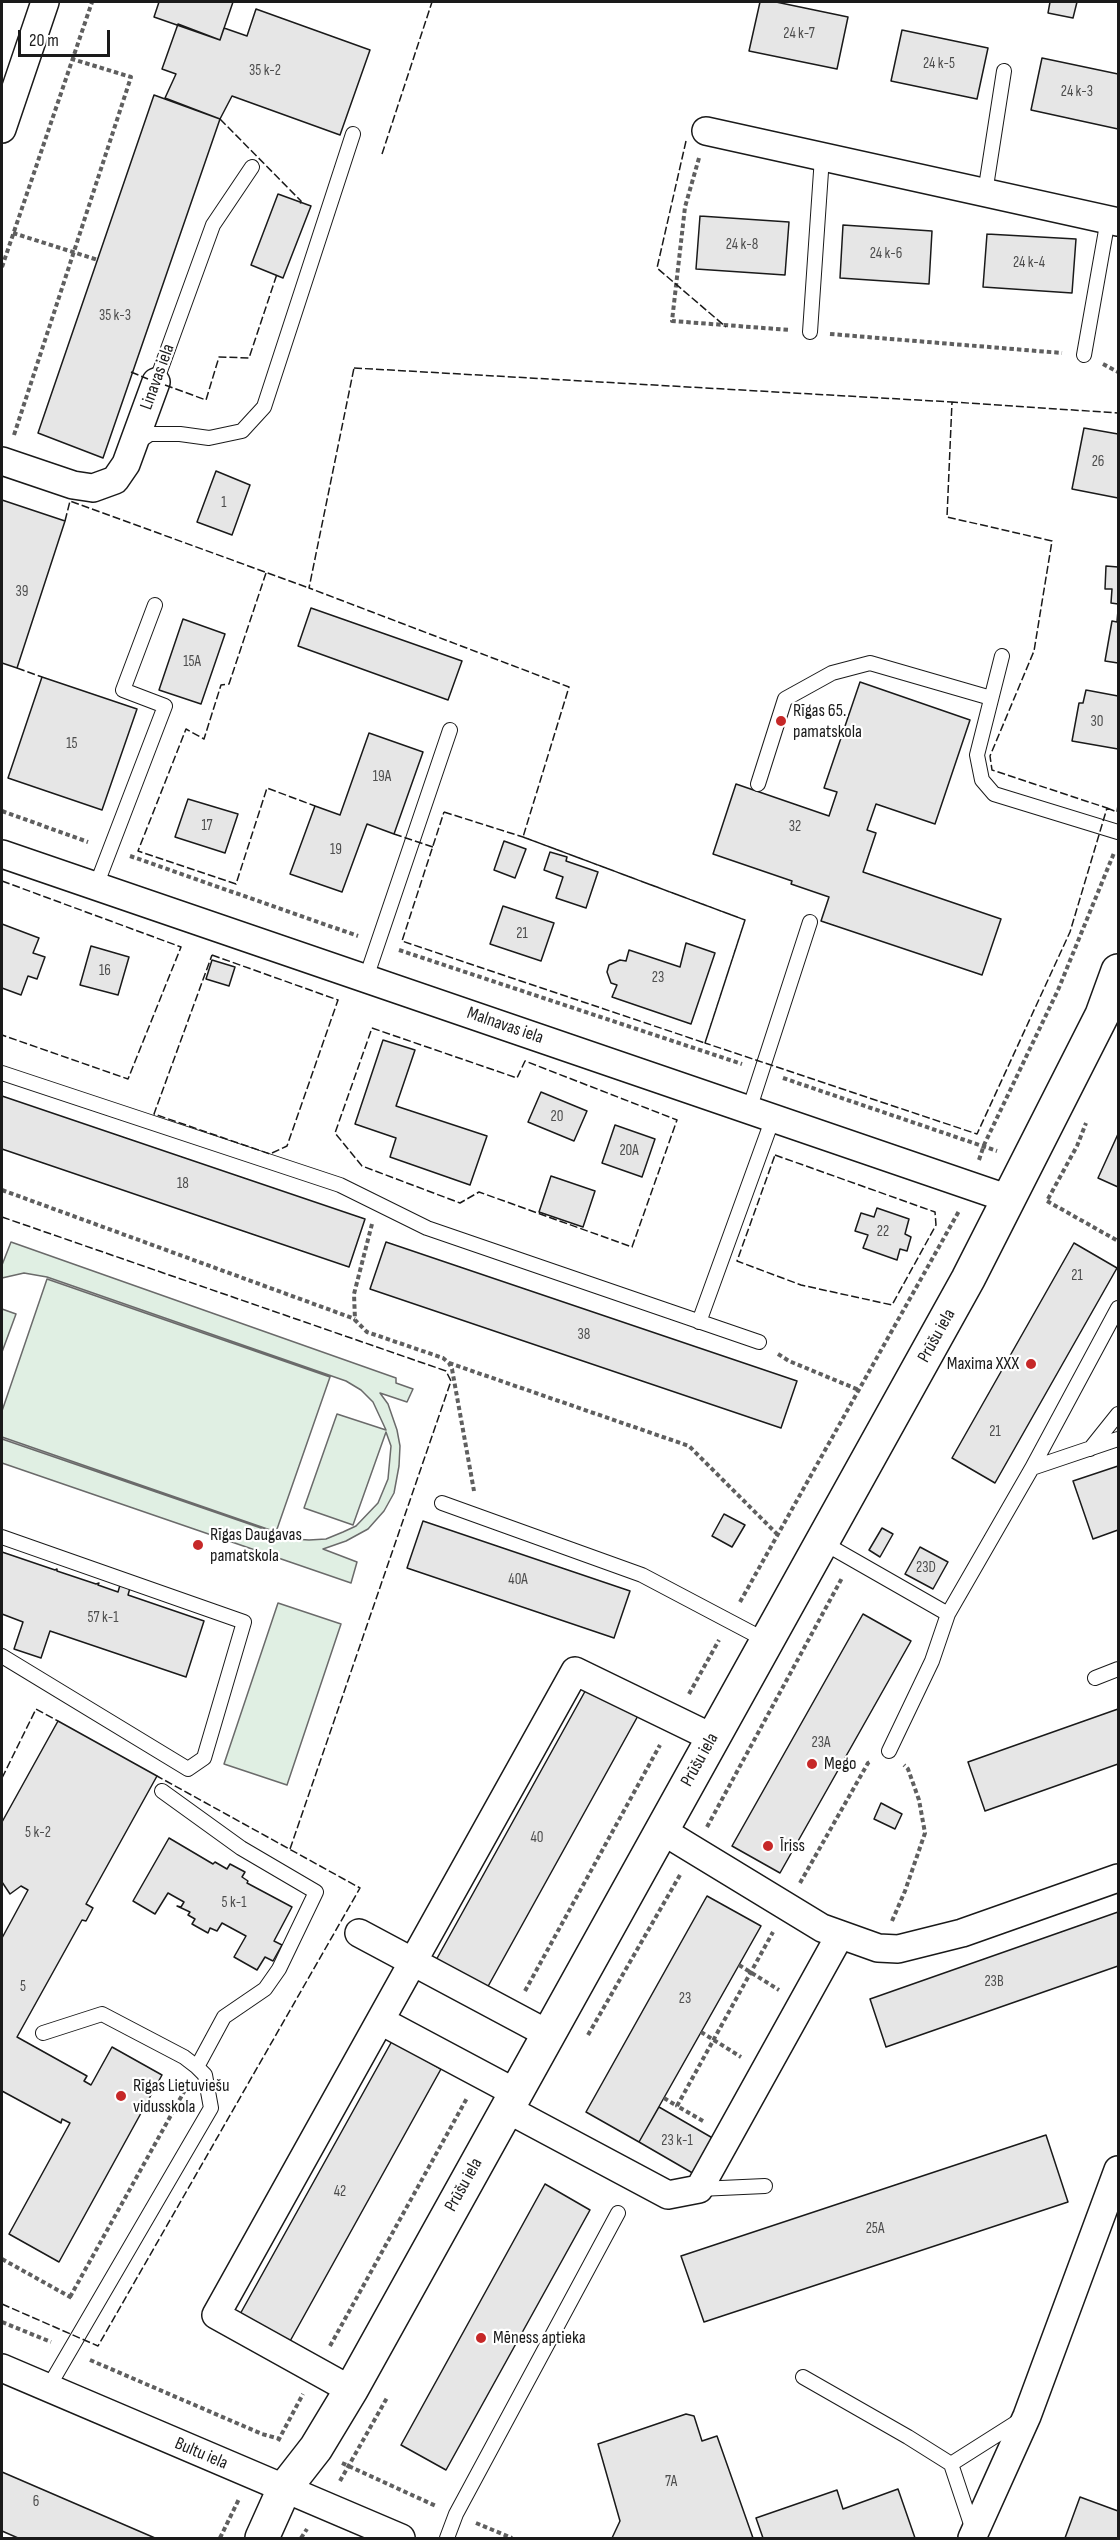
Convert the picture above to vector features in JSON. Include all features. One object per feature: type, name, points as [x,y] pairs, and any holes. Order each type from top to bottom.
[{"type":"street","points":[[2,129],[45,2]]},
{"type":"street","points":[[706,131],[1113,221]]},
{"type":"street","name":"Linavas iela","points":[[3,461],[74,485],[93,488],[115,480],[126,464],[156,382]]},
{"type":"street","name":"Malnavas iela","points":[[2,854],[1009,1199]]},
{"type":"street","name":"Prūšu iela","points":[[262,2538],[284,2489],[316,2448],[351,2390],[968,1279],[1102,1015],[1119,971]]},
{"type":"street","points":[[351,2390],[216,2315],[575,1671],[713,1738]]},
{"type":"street","points":[[661,1830],[822,1928],[878,1948],[898,1949],[962,1933],[1119,1878]]},
{"type":"street","points":[[359,1933],[548,2034]]},
{"type":"street","points":[[381,2021],[480,2074],[511,2101],[668,2195],[699,2189],[840,1935]]},
{"type":"street","points":[[973,2536],[1027,2416],[1119,2170]]},
{"type":"street","name":"Bultu iela","points":[[2,2368],[401,2538]]},
{"type":"lane","points":[[985,193],[1004,71]]},
{"type":"lane","points":[[132,446],[150,434],[180,434],[209,438],[242,431],[264,408],[353,134]]},
{"type":"lane","points":[[810,332],[822,157]]},
{"type":"lane","name":"Linavas iela","points":[[156,382],[213,225],[252,167]]},
{"type":"lane","points":[[1084,355],[1113,221]]},
{"type":"lane","points":[[96,886],[165,706],[123,690],[155,605]]},
{"type":"lane","points":[[1002,656],[976,755],[982,780],[994,794],[1119,832]]},
{"type":"lane","points":[[758,784],[785,699],[832,673],[870,663],[991,698]]},
{"type":"lane","points":[[366,978],[450,730]]},
{"type":"lane","points":[[699,1322],[761,1114],[761,1071],[810,922]]},
{"type":"lane","points":[[2,1073],[340,1185],[427,1228],[759,1342]]},
{"type":"lane","points":[[889,1750],[932,1661],[948,1614],[1032,1468],[1119,1308]]},
{"type":"lane","points":[[1090,1449],[1119,1414]]},
{"type":"lane","points":[[1032,1468],[1119,1439]]},
{"type":"lane","points":[[442,1503],[642,1575],[767,1641]]},
{"type":"lane","points":[[2,1537],[244,1622],[204,1758],[188,1768],[2,1656]]},
{"type":"lane","points":[[822,1542],[948,1614]]},
{"type":"lane","points":[[1095,1678],[1119,1669]]},
{"type":"lane","points":[[162,1791],[241,1848],[316,1892],[279,1969],[265,1989],[224,2017],[197,2067]]},
{"type":"lane","points":[[43,2032],[102,2014],[184,2057],[197,2067],[205,2075],[211,2108],[48,2388]]},
{"type":"lane","points":[[699,2189],[765,2186]]},
{"type":"lane","points":[[447,2538],[456,2514],[618,2214]]},
{"type":"lane","points":[[803,2377],[951,2464],[973,2536]]},
{"type":"lane","points":[[951,2464],[1027,2416]]},
{"type":"path","points":[[2,267],[92,2]]},
{"type":"path","points":[[3,461],[131,77],[72,60]]},
{"type":"path","points":[[14,233],[98,260]]},
{"type":"path","points":[[2,811],[378,943],[984,1145],[1058,1179]]},
{"type":"path","points":[[512,2015],[949,1231],[971,1186],[984,1145],[1058,990],[1114,852]]},
{"type":"path","points":[[2,1190],[355,1320],[367,1332],[449,1363],[688,1446],[778,1535]]},
{"type":"path","points":[[1047,1201],[1119,1241]]},
{"type":"path","points":[[355,1320],[354,1294],[378,1203]]},
{"type":"path","points":[[759,1342],[789,1361],[859,1390]]},
{"type":"path","points":[[449,1363],[469,1460],[477,1516]]},
{"type":"path","points":[[677,2106],[868,1763],[889,1750],[908,1769],[919,1800],[925,1833],[905,1891],[878,1948]]},
{"type":"path","points":[[739,1965],[802,2004]]},
{"type":"path","points":[[701,2032],[765,2071]]},
{"type":"path","points":[[70,2296],[197,2067]]},
{"type":"path","points":[[220,2538],[251,2475],[279,2439],[480,2074]]},
{"type":"path","points":[[664,2098],[729,2137]]},
{"type":"path","points":[[2,2259],[77,2300],[89,2318]]},
{"type":"path","points":[[2,2322],[262,2434],[316,2448]]},
{"type":"path","points":[[349,2468],[512,2538]]},
{"type":"green space","points":[[11,1242],[396,1378],[396,1383],[413,1389],[407,1402],[380,1393],[388,1404],[400,1446],[394,1493],[384,1511],[368,1529],[346,1541],[323,1549],[357,1562],[351,1583],[2,1463],[2,1439],[293,1539],[309,1540],[326,1539],[356,1526],[378,1503],[388,1479],[391,1446],[386,1432],[353,1525],[304,1508],[337,1414],[386,1430],[373,1402],[361,1390],[346,1381],[47,1277],[24,1273],[2,1278],[2,1265]]},
{"type":"green space","points":[[47,1279],[330,1377],[276,1532],[2,1437],[2,1411]]},
{"type":"green space","points":[[2,1309],[16,1314],[2,1352]]},
{"type":"green space","points":[[278,1603],[341,1624],[287,1785],[224,1764]]},
{"type":"building","points":[[159,2],[233,2],[220,40],[154,17]]},
{"type":"building","points":[[760,2],[776,2],[848,17],[837,69],[749,51]]},
{"type":"building","points":[[1050,2],[1077,2],[1073,18],[1048,13]]},
{"type":"building","points":[[256,9],[370,50],[340,135],[232,96],[220,119],[165,98],[176,74],[162,69],[178,24],[220,40],[224,28],[247,36]]},
{"type":"building","points":[[902,30],[988,48],[977,99],[891,81]]},
{"type":"building","points":[[1042,58],[1118,74],[1118,129],[1031,110]]},
{"type":"building","points":[[154,95],[220,119],[103,458],[38,433]]},
{"type":"building","points":[[278,194],[311,206],[283,278],[251,265]]},
{"type":"building","points":[[700,216],[789,222],[785,275],[696,269]]},
{"type":"building","points":[[843,225],[932,231],[929,284],[840,278]]},
{"type":"building","points":[[987,234],[1076,239],[1072,293],[983,287]]},
{"type":"building","points":[[1084,428],[1118,434],[1118,498],[1072,489]]},
{"type":"building","points":[[216,471],[250,485],[232,535],[197,522]]},
{"type":"building","points":[[2,500],[65,521],[17,668],[2,663]]},
{"type":"building","points":[[1106,566],[1118,567],[1118,604],[1111,603],[1112,589],[1105,589]]},
{"type":"building","points":[[311,608],[462,661],[448,700],[298,646]]},
{"type":"building","points":[[1118,610],[1118,663],[1105,661],[1112,621],[1117,622]]},
{"type":"building","points":[[183,619],[225,634],[201,704],[159,690]]},
{"type":"building","points":[[42,677],[137,709],[102,810],[8,778]]},
{"type":"building","points":[[860,682],[970,720],[935,824],[876,804],[867,830],[876,833],[863,872],[1001,919],[982,975],[821,921],[829,897],[791,884],[792,881],[713,854],[736,784],[829,816],[837,792],[824,788]]},
{"type":"building","points":[[1086,690],[1118,696],[1118,749],[1072,741],[1079,703],[1083,703]]},
{"type":"building","points":[[369,733],[423,752],[394,834],[367,824],[342,892],[290,874],[315,806],[340,815]]},
{"type":"building","points":[[188,799],[238,814],[225,853],[175,837]]},
{"type":"building","points":[[504,841],[526,849],[515,878],[494,870]]},
{"type":"building","points":[[550,852],[567,857],[566,861],[598,872],[586,908],[556,898],[563,877],[544,870]]},
{"type":"building","points":[[503,906],[554,923],[541,961],[490,944]]},
{"type":"building","points":[[2,924],[39,938],[33,953],[45,957],[37,979],[28,976],[21,995],[2,988]]},
{"type":"building","points":[[686,943],[715,953],[691,1024],[612,997],[617,985],[611,983],[607,972],[609,965],[620,960],[626,961],[629,950],[680,967]]},
{"type":"building","points":[[91,946],[129,957],[118,995],[80,985]]},
{"type":"building","points":[[212,960],[235,967],[229,986],[206,979]]},
{"type":"building","points":[[383,1040],[415,1050],[396,1106],[487,1136],[470,1185],[390,1157],[396,1138],[355,1124]]},
{"type":"building","points":[[541,1092],[587,1111],[574,1141],[528,1122]]},
{"type":"building","points":[[2,1096],[365,1219],[349,1267],[2,1149]]},
{"type":"building","points":[[615,1125],[655,1139],[642,1177],[602,1163]]},
{"type":"building","points":[[1118,1134],[1118,1187],[1098,1178]]},
{"type":"building","points":[[551,1176],[595,1191],[583,1227],[539,1212]]},
{"type":"building","points":[[877,1208],[909,1219],[905,1234],[911,1237],[907,1251],[900,1249],[897,1260],[863,1248],[868,1235],[855,1231],[861,1213],[874,1217]]},
{"type":"building","points":[[386,1242],[797,1381],[781,1428],[370,1289]]},
{"type":"building","points":[[1074,1243],[1117,1268],[995,1483],[952,1458]]},
{"type":"building","points":[[1118,1466],[1118,1530],[1093,1539],[1073,1481]]},
{"type":"building","points":[[724,1514],[745,1525],[732,1547],[712,1536]]},
{"type":"building","points":[[423,1521],[630,1591],[614,1638],[407,1568]]},
{"type":"building","points":[[882,1528],[893,1534],[880,1557],[869,1550]]},
{"type":"building","points":[[920,1547],[948,1562],[933,1589],[905,1574]]},
{"type":"building","points":[[2,1552],[96,1584],[99,1583],[98,1585],[118,1592],[120,1585],[130,1588],[128,1595],[204,1621],[186,1677],[50,1631],[41,1658],[14,1649],[23,1622],[2,1614]]},
{"type":"building","points":[[863,1614],[911,1641],[780,1873],[732,1846]]},
{"type":"building","points":[[588,1686],[639,1714],[486,1990],[435,1962]]},
{"type":"building","points":[[1118,1709],[1118,1764],[985,1811],[968,1762]]},
{"type":"building","points":[[58,1721],[157,1776],[86,1904],[93,1908],[86,1921],[82,1920],[17,2037],[87,2076],[84,2081],[91,2085],[112,2047],[162,2075],[59,2262],[9,2234],[70,2123],[62,2119],[61,2123],[2,2091],[2,1938],[28,1890],[21,1886],[10,1894],[2,1882],[2,1822]]},
{"type":"building","points":[[881,1803],[902,1814],[895,1829],[874,1819]]},
{"type":"building","points":[[169,1838],[213,1864],[215,1862],[227,1869],[230,1864],[245,1872],[242,1877],[248,1881],[247,1883],[292,1907],[274,1941],[282,1945],[273,1961],[265,1957],[257,1970],[234,1957],[246,1936],[222,1923],[217,1931],[210,1928],[208,1933],[192,1924],[195,1919],[188,1915],[190,1912],[177,1906],[181,1907],[184,1902],[168,1893],[155,1914],[133,1901]]},
{"type":"building","points":[[707,1896],[761,1926],[639,2142],[586,2112]]},
{"type":"building","points":[[1118,1912],[1118,1966],[886,2047],[870,1999]]},
{"type":"building","points":[[392,2041],[441,2069],[289,2343],[239,2316]]},
{"type":"building","points":[[659,2107],[716,2140],[696,2175],[639,2142]]},
{"type":"building","points":[[1046,2135],[1068,2202],[704,2322],[681,2256]]},
{"type":"building","points":[[545,2184],[590,2210],[446,2470],[401,2445]]},
{"type":"building","points":[[686,2414],[694,2416],[702,2441],[717,2436],[753,2538],[612,2538],[620,2521],[598,2444]]},
{"type":"building","points":[[2,2472],[155,2538],[18,2538],[2,2531]]},
{"type":"building","points":[[898,2489],[915,2538],[763,2538],[756,2518],[837,2490],[843,2509]]},
{"type":"building","points":[[1080,2497],[1118,2511],[1118,2538],[1065,2538]]},
{"type":"fence","points":[[382,154],[432,2]]},
{"type":"fence","points":[[220,119],[301,201],[300,206]]},
{"type":"fence","points":[[686,141],[657,268],[726,327]]},
{"type":"fence","points":[[165,385],[206,400],[219,357],[249,358],[277,274]]},
{"type":"fence","points":[[354,368],[952,402],[947,517],[1052,541],[1034,651],[990,756],[992,770],[1107,808],[1070,932],[977,1134],[705,1043],[745,920],[523,837],[569,687],[309,588],[354,368]]},
{"type":"fence","points":[[131,372],[148,379]]},
{"type":"fence","points":[[952,404],[952,402],[1118,413]]},
{"type":"fence","points":[[65,521],[70,501],[309,588]]},
{"type":"fence","points":[[266,573],[229,684],[221,685],[204,739],[186,729],[138,851],[236,884],[267,788],[315,806]]},
{"type":"fence","points":[[17,668],[42,677]]},
{"type":"fence","points":[[1107,808],[1117,812],[1118,805]]},
{"type":"fence","points":[[444,812],[523,837],[745,920],[705,1043],[402,941],[444,812]]},
{"type":"fence","points":[[394,834],[433,847]]},
{"type":"fence","points":[[2,881],[181,947],[128,1079],[2,1035]]},
{"type":"fence","points":[[212,955],[338,1000],[287,1146],[270,1154],[154,1114],[212,955]]},
{"type":"fence","points":[[372,1028],[517,1078],[525,1061],[677,1120],[632,1247],[479,1192],[460,1203],[362,1166],[335,1133],[372,1028]]},
{"type":"fence","points":[[775,1155],[935,1212],[936,1225],[892,1305],[801,1285],[737,1261],[775,1155]]},
{"type":"fence","points":[[2,1217],[446,1371],[451,1381],[290,1849]]},
{"type":"fence","points":[[2,1778],[36,1709],[58,1721]]},
{"type":"fence","points":[[2,2304],[98,2346],[360,1888],[157,1776]]},
{"type":"place","name":"Rīgas 65. pamatskola","points":[[781,721]]},
{"type":"place","name":"Maxima XXX","points":[[1031,1364]]},
{"type":"place","name":"Rīgas Daugavas pamatskola","points":[[198,1545]]},
{"type":"place","name":"Mego","points":[[812,1764]]},
{"type":"place","name":"Īriss","points":[[768,1846]]},
{"type":"place","name":"Rīgas Lietuviešu vidusskola","points":[[121,2096]]},
{"type":"place","name":"Mēness aptieka","points":[[481,2338]]}]
